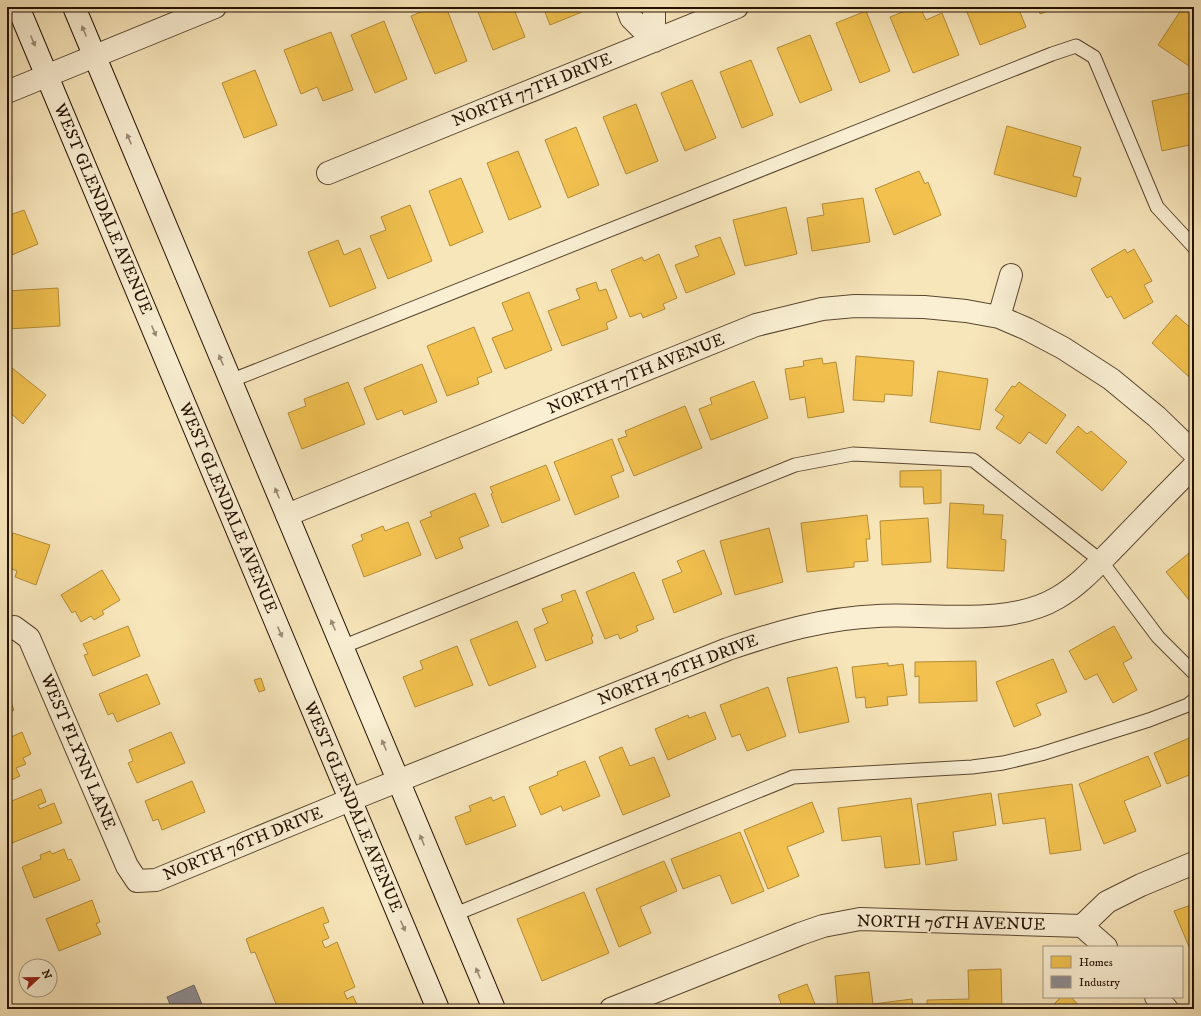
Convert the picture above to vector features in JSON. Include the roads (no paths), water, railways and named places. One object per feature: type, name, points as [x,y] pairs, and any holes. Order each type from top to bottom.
[{"type":"street","name":"WEST GLENDALE AVENUE","points":[[18,7],[438,1009]]},
{"type":"street","points":[[74,7],[399,781],[453,915],[494,1009]]},
{"type":"street","points":[[7,92],[215,7]]},
{"type":"street","points":[[627,7],[631,18],[654,41]]},
{"type":"street","points":[[652,7],[654,12],[654,41]]},
{"type":"street","name":"NORTH 77TH DRIVE","points":[[328,173],[737,7]]},
{"type":"street","points":[[999,317],[1011,275]]},
{"type":"street","name":"NORTH 77TH AVENUE","points":[[287,515],[756,325],[822,309],[855,306],[924,307],[966,311],[999,317],[1027,329],[1063,348],[1111,379],[1157,417],[1194,453]]},
{"type":"street","name":"NORTH 76TH DRIVE","points":[[137,881],[156,880],[350,800],[728,649],[766,636],[840,618],[885,615],[984,616],[1011,614],[1036,608],[1057,598],[1082,580],[1194,466]]},
{"type":"street","name":"WEST FLYNN LANE","points":[[11,628],[29,638],[127,866],[137,881]]},
{"type":"street","points":[[1105,946],[1082,926],[1107,902],[1141,885],[1194,863]]},
{"type":"street","name":"NORTH 76TH AVENUE","points":[[611,1009],[800,934],[823,926],[853,920],[1082,926]]},
{"type":"street","points":[[1157,998],[1167,1009]]},
{"type":"lane","points":[[230,381],[1052,54],[1076,46],[1094,57],[1157,207],[1194,247]]},
{"type":"lane","points":[[342,647],[795,465],[853,454],[973,460],[1101,561],[1158,637],[1194,673]]},
{"type":"lane","points":[[453,915],[793,777],[972,767],[1003,763],[1041,754],[1149,720],[1188,705],[1194,700]]}]
